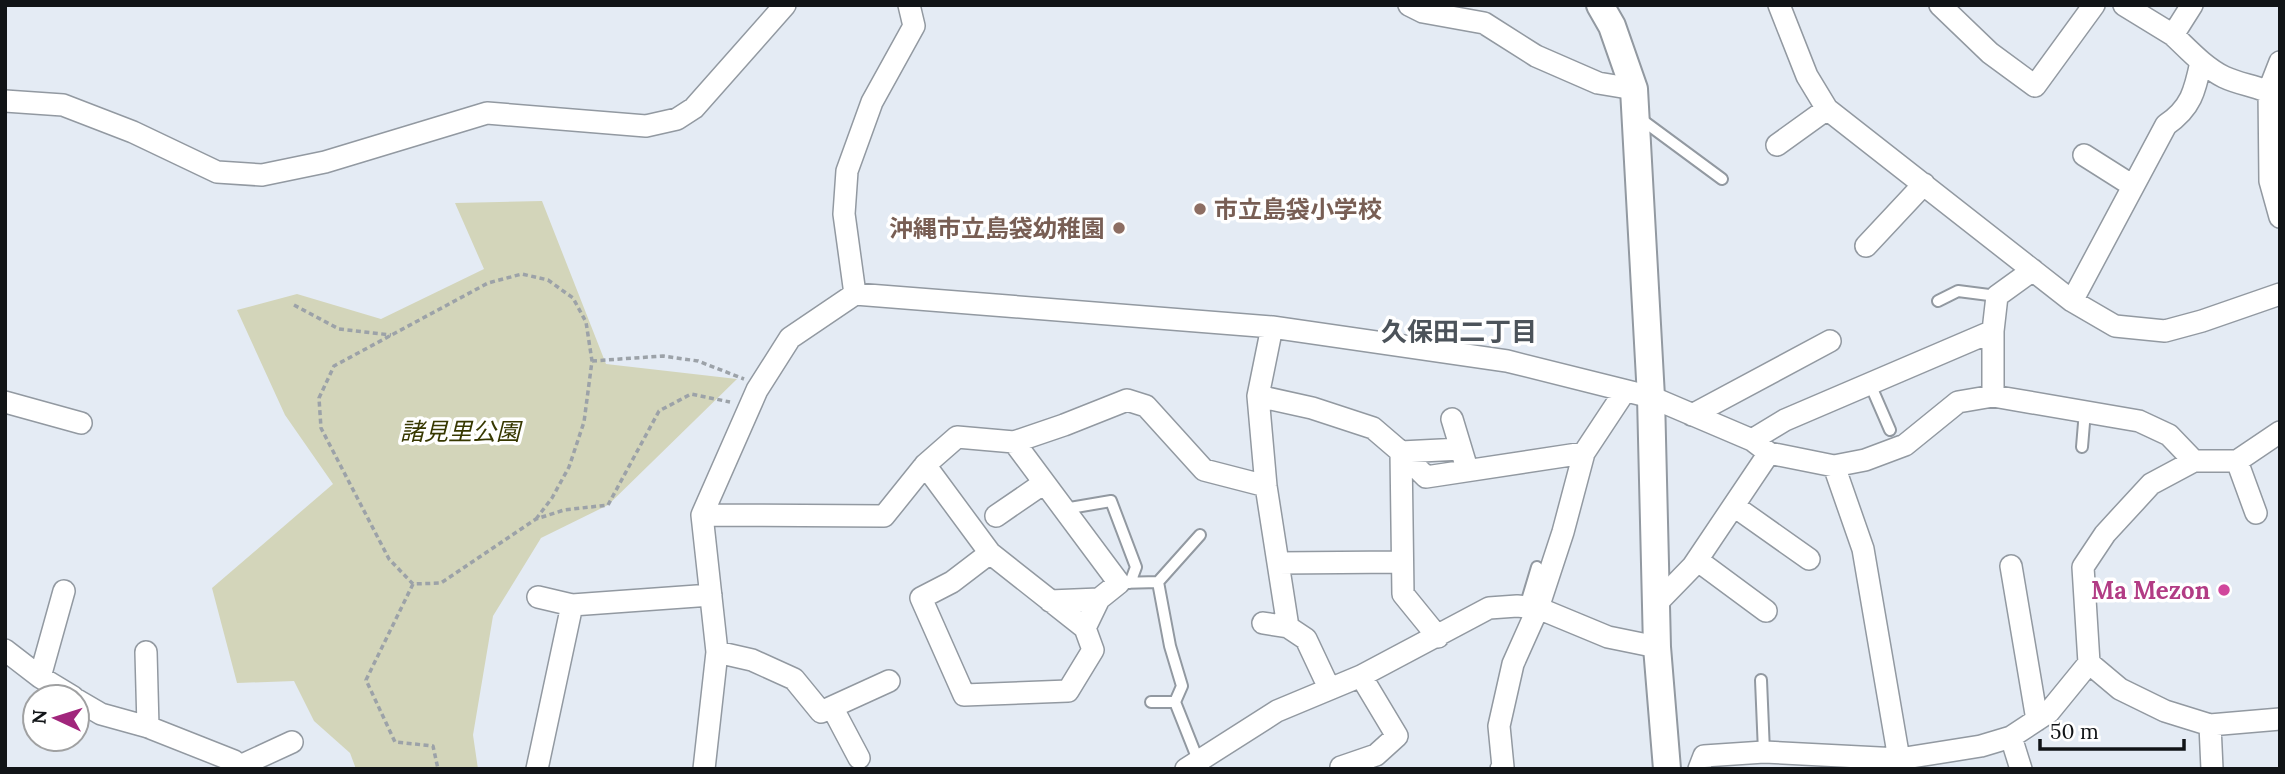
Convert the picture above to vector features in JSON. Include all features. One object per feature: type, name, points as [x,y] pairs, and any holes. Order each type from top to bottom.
[{"type":"street","points":[[5,101],[63,105],[133,132],[217,172],[262,175],[325,162],[487,113],[646,126],[677,119],[694,108],[785,5]]},
{"type":"street","points":[[855,295],[844,214],[847,171],[872,102],[914,26],[909,5]]},
{"type":"street","points":[[1409,5],[1423,12],[1483,23],[1536,56],[1635,102]]},
{"type":"street","points":[[1600,5],[1612,26],[1635,102],[1651,397],[1657,648],[1667,769]]},
{"type":"street","points":[[1779,5],[1807,76],[1827,109],[2072,301],[2115,326],[2165,331],[2280,294]]},
{"type":"street","points":[[1940,5],[1990,53],[2035,86],[2094,5]]},
{"type":"street","points":[[2124,5],[2173,35],[2202,62],[2225,78],[2274,95]]},
{"type":"street","points":[[2173,35],[2192,5]]},
{"type":"street","points":[[2072,301],[2166,125],[2180,115],[2194,93],[2202,62]]},
{"type":"street","points":[[2280,62],[2274,95],[2270,181],[2280,217]]},
{"type":"street","points":[[1777,145],[1827,109]]},
{"type":"street","points":[[2084,155],[2133,186]]},
{"type":"street","points":[[1866,246],[1924,184]]},
{"type":"street","points":[[1993,396],[1993,331],[1997,296],[2033,270]]},
{"type":"street","points":[[704,769],[717,652],[702,515],[746,405],[790,338],[855,295],[1272,327],[1507,361],[1651,397],[1752,440],[1769,453],[1834,466],[1865,460],[1905,445],[1958,402],[1993,396],[2139,421],[2169,435],[2194,461]]},
{"type":"street","points":[[1272,327],[1258,396],[1266,486],[1288,627]]},
{"type":"street","points":[[1752,440],[1785,420],[1993,331]]},
{"type":"street","points":[[1692,415],[1830,341]]},
{"type":"street","points":[[1502,769],[1499,726],[1513,664],[1532,607],[1563,532],[1584,453],[1625,391]]},
{"type":"street","points":[[1258,396],[1312,408],[1373,428],[1426,477],[1584,453]]},
{"type":"street","points":[[702,515],[884,516],[925,466],[957,437],[1014,442],[1127,400],[1146,405],[1204,470],[1266,486]]},
{"type":"street","points":[[5,402],[80,423]]},
{"type":"street","points":[[1452,419],[1467,470]]},
{"type":"street","points":[[1699,769],[1704,756],[1764,752],[1899,759],[1981,746],[2011,737],[2049,712],[2089,663],[2084,567],[2105,534],[2151,484],[2194,461],[2237,461],[2280,432]]},
{"type":"street","points":[[1014,442],[1124,583],[1099,599],[1050,601]]},
{"type":"street","points":[[1401,452],[1461,449]]},
{"type":"street","points":[[1401,452],[1403,594],[1438,637]]},
{"type":"street","points":[[1657,603],[1697,560],[1769,453]]},
{"type":"street","points":[[2237,461],[2256,513]]},
{"type":"street","points":[[925,466],[989,553],[1085,628],[1093,650],[1068,691],[964,695],[921,598],[952,582],[989,553]]},
{"type":"street","points":[[1834,466],[1863,549],[1899,759]]},
{"type":"street","points":[[996,516],[1044,483]]},
{"type":"street","points":[[1734,506],[1809,559]]},
{"type":"street","points":[[1697,560],[1766,611]]},
{"type":"street","points":[[1279,563],[1402,562]]},
{"type":"street","points":[[2011,566],[2037,720]]},
{"type":"street","points":[[40,677],[64,591]]},
{"type":"street","points":[[538,597],[572,605],[711,595]]},
{"type":"street","points":[[1085,628],[1099,599]]},
{"type":"street","points":[[537,769],[572,605]]},
{"type":"street","points":[[1192,764],[1277,711],[1361,676],[1489,608],[1532,607],[1608,637],[1657,648]]},
{"type":"street","points":[[1263,623],[1288,627],[1307,639],[1329,688]]},
{"type":"street","points":[[5,650],[50,683]]},
{"type":"street","points":[[146,652],[148,727]]},
{"type":"street","points":[[717,652],[752,660],[794,679],[821,712],[889,681]]},
{"type":"street","points":[[2089,663],[2120,689],[2165,712],[2210,725],[2280,719]]},
{"type":"street","points":[[1340,768],[1376,754],[1397,736],[1361,676]]},
{"type":"street","points":[[832,707],[859,758]]},
{"type":"street","points":[[91,708],[101,714],[148,727],[210,761],[234,761],[242,768],[292,742]]},
{"type":"street","points":[[2210,725],[2212,769]]},
{"type":"street","points":[[2011,737],[2021,769]]},
{"type":"lane","points":[[1635,102],[1699,164],[1722,179]]},
{"type":"lane","points":[[1938,301],[1958,291],[1997,296]]},
{"type":"lane","points":[[1870,384],[1890,430]]},
{"type":"lane","points":[[2082,447],[2085,411]]},
{"type":"lane","points":[[1064,509],[1111,501],[1136,567],[1124,583]]},
{"type":"lane","points":[[1124,583],[1158,582],[1200,535]]},
{"type":"lane","points":[[1532,607],[1537,567]]},
{"type":"lane","points":[[1158,582],[1170,646],[1182,686],[1175,702],[1192,764]]},
{"type":"lane","points":[[1761,680],[1764,752]]},
{"type":"lane","points":[[1152,702],[1175,702]]},
{"type":"path","points":[[536,519],[552,498],[569,467],[584,422],[592,361],[586,322],[573,298],[548,280],[522,274],[488,283],[334,366],[319,398],[321,428],[390,559],[413,584],[441,583],[536,519],[564,510],[608,505],[659,411],[691,394],[746,405],[744,379],[698,361],[663,356],[592,361]]},
{"type":"path","points":[[294,306],[339,328],[392,335]]},
{"type":"path","points":[[413,584],[366,680],[395,742],[433,746],[438,769]]},
{"type":"green space","name":"諸見里公園","points":[[542,201],[606,364],[737,379],[608,505],[541,538],[493,616],[473,735],[478,769],[356,769],[350,753],[314,721],[294,681],[237,683],[212,588],[333,484],[285,415],[237,310],[297,294],[381,319],[484,269],[455,203]]},
{"type":"place","name":"市立島袋小学校","points":[[1200,209]]},
{"type":"place","name":"沖縄市立島袋幼稚園","points":[[1119,228]]},
{"type":"place","name":"Ma Mezon","points":[[2224,590]]},
{"type":"district","name":"久保田二丁目","points":[[1459,331]]}]
